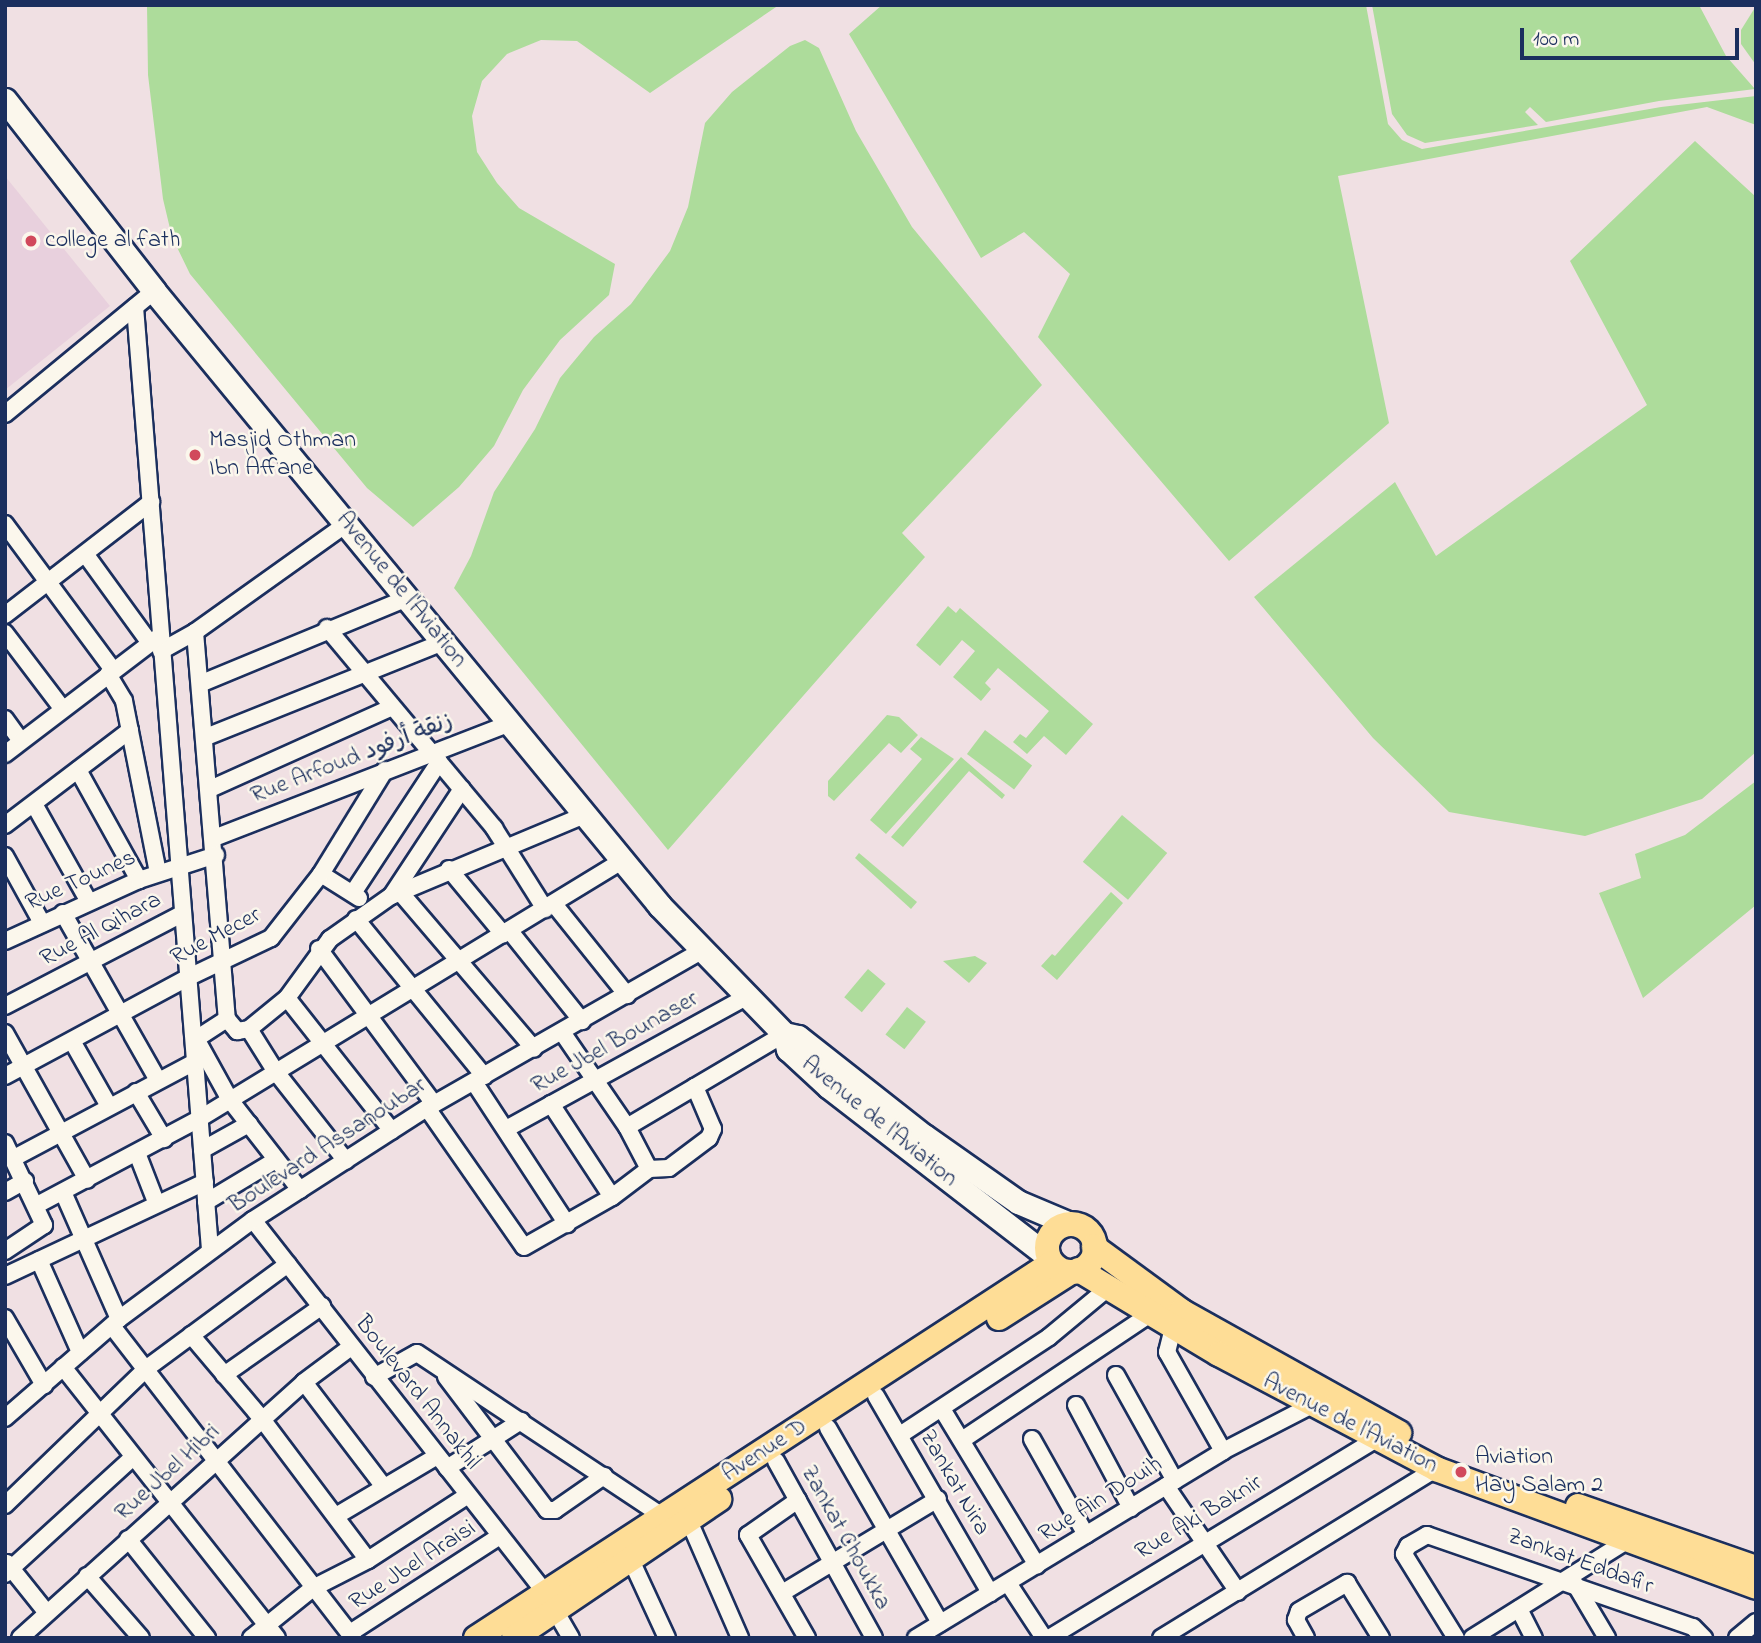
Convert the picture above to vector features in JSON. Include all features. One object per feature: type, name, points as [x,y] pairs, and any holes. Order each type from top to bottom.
[{"type":"main road","points":[[1070,1224],[1090,1233],[1094,1247],[1090,1261],[1063,1265],[1051,1234],[1070,1224]]},
{"type":"main road","name":"Avenue de l'Aviation","points":[[1094,1247],[1181,1311],[1445,1455],[1756,1568]]},
{"type":"main road","name":"Avenue de l'Aviation","points":[[1063,1265],[1375,1440],[1436,1469],[1625,1542],[1756,1587]]},
{"type":"main road","name":"Avenue D","points":[[476,1638],[631,1560],[877,1396],[1063,1265]]},
{"type":"main road","name":"Avenue D","points":[[514,1638],[550,1602],[664,1517],[1063,1265]]},
{"type":"street","name":"Avenue de l'Aviation","points":[[5,100],[154,291],[348,523],[582,816],[701,951],[784,1034],[789,1049],[829,1087],[1063,1265]]},
{"type":"street","points":[[5,414],[154,291]]},
{"type":"street","points":[[135,307],[151,502],[157,643],[194,1034],[193,1063],[210,1250]]},
{"type":"street","points":[[5,615],[51,583],[151,502]]},
{"type":"street","points":[[5,754],[111,672],[157,643],[195,632],[348,523]]},
{"type":"street","points":[[5,524],[51,583],[111,672],[124,701],[158,872]]},
{"type":"street","points":[[86,555],[157,643]]},
{"type":"street","points":[[202,683],[327,628],[407,598]]},
{"type":"street","points":[[327,628],[390,708],[494,828],[502,846],[550,906],[627,995]]},
{"type":"street","points":[[195,632],[202,683],[225,960],[227,1019],[237,1031],[249,1029],[287,998],[319,949],[356,919],[395,894],[502,846],[582,816]]},
{"type":"street","points":[[5,633],[62,708]]},
{"type":"street","points":[[206,737],[362,672],[444,642]]},
{"type":"street","points":[[210,789],[390,708]]},
{"type":"street","points":[[5,719],[21,741]]},
{"type":"street","name":"Rue Arfoud زنقة أرفود","points":[[177,867],[215,846],[385,770],[433,757],[508,724]]},
{"type":"street","points":[[5,825],[130,730]]},
{"type":"street","points":[[353,893],[433,757]]},
{"type":"street","points":[[78,770],[139,880]]},
{"type":"street","name":"Rue Mecer","points":[[5,1076],[187,978],[271,938],[321,874],[385,770]]},
{"type":"street","points":[[395,894],[462,789]]},
{"type":"street","points":[[34,804],[89,902]]},
{"type":"street","points":[[5,856],[42,923]]},
{"type":"street","points":[[37,1205],[199,1119],[622,861]]},
{"type":"street","name":"Rue Tounes","points":[[5,941],[139,880],[177,867]]},
{"type":"street","points":[[449,869],[582,1020]]},
{"type":"street","points":[[321,874],[353,893],[371,909]]},
{"type":"street","points":[[395,894],[460,960],[534,1049]]},
{"type":"street","points":[[64,913],[89,962],[158,1080]]},
{"type":"street","name":"Rue Al Qihara","points":[[5,1006],[182,914]]},
{"type":"street","points":[[356,919],[415,987],[479,1079],[506,1129],[567,1224]]},
{"type":"street","points":[[319,949],[430,1106],[519,1245],[529,1247],[612,1197],[649,1169],[669,1168],[709,1138],[713,1129],[695,1087]]},
{"type":"street","name":"Boulevard Assanoubar","points":[[5,1418],[115,1322],[253,1220],[430,1106],[534,1049],[701,951]]},
{"type":"street","name":"Rue Jbel Bounaser","points":[[506,1129],[746,997]]},
{"type":"street","points":[[287,998],[391,1131]]},
{"type":"street","points":[[194,1034],[227,1019]]},
{"type":"street","points":[[249,1029],[276,1072],[346,1161]]},
{"type":"street","points":[[562,1032],[627,1127],[649,1169]]},
{"type":"street","points":[[5,1033],[87,1180]]},
{"type":"street","points":[[194,1034],[230,1100],[300,1190]]},
{"type":"street","name":"Avenue de l'Aviation","points":[[784,1034],[798,1037],[924,1136],[1018,1202],[1070,1224]]},
{"type":"street","points":[[627,1127],[784,1034]]},
{"type":"street","points":[[72,1041],[110,1106]]},
{"type":"street","points":[[5,1251],[43,1228],[37,1205],[9,1151],[60,1133],[193,1063]]},
{"type":"street","points":[[136,1091],[164,1139]]},
{"type":"street","points":[[551,1104],[612,1197]]},
{"type":"street","points":[[202,1150],[249,1124]]},
{"type":"street","points":[[136,1153],[156,1202]]},
{"type":"street","points":[[206,1202],[276,1160]]},
{"type":"street","points":[[5,1192],[25,1181]]},
{"type":"street","points":[[5,1276],[84,1235],[205,1182]]},
{"type":"street","points":[[63,1192],[84,1235],[115,1322],[313,1588],[352,1635]]},
{"type":"street","name":"Boulevard Annakhil","points":[[253,1220],[500,1536],[550,1602],[571,1638]]},
{"type":"street","points":[[39,1260],[80,1352]]},
{"type":"street","points":[[5,1505],[101,1416],[147,1368],[288,1264]]},
{"type":"street","points":[[900,1435],[1049,1337],[1108,1288]]},
{"type":"street","points":[[224,1374],[322,1306]]},
{"type":"street","points":[[962,1440],[1149,1315]]},
{"type":"street","points":[[5,1318],[18,1345],[44,1385]]},
{"type":"street","points":[[1173,1328],[1167,1352],[1223,1451]]},
{"type":"street","points":[[191,1335],[262,1419],[368,1560]]},
{"type":"street","points":[[5,1357],[18,1345]]},
{"type":"street","name":"Rue Jbel Hibri","points":[[20,1638],[304,1382],[351,1347]]},
{"type":"street","points":[[374,1377],[413,1353],[521,1421],[664,1517]]},
{"type":"street","points":[[63,1367],[277,1638]]},
{"type":"street","points":[[440,1369],[550,1511],[604,1476]]},
{"type":"street","points":[[1116,1375],[1203,1541],[1238,1592]]},
{"type":"street","points":[[304,1382],[384,1487]]},
{"type":"street","name":"Zankat Nira","points":[[877,1396],[990,1593]]},
{"type":"street","points":[[1076,1405],[1131,1508]]},
{"type":"street","name":"Rue Ain Douih","points":[[916,1638],[1223,1451],[1312,1405]]},
{"type":"street","points":[[942,1409],[1037,1565]]},
{"type":"street","points":[[336,1516],[384,1487],[492,1439],[521,1421]]},
{"type":"street","points":[[828,1428],[940,1623]]},
{"type":"street","points":[[1032,1439],[1086,1535]]},
{"type":"street","name":"Rue Aki Baknir","points":[[1046,1638],[1203,1541],[1375,1440]]},
{"type":"street","points":[[47,1613],[7,1568],[133,1457]]},
{"type":"street","name":"Zankat Choukka","points":[[776,1461],[874,1638]]},
{"type":"street","points":[[1161,1638],[1436,1469]]},
{"type":"street","points":[[251,1638],[313,1588],[368,1560],[468,1495]]},
{"type":"street","points":[[782,1593],[937,1499]]},
{"type":"street","points":[[798,1500],[748,1535],[807,1638]]},
{"type":"street","points":[[690,1521],[740,1638]]},
{"type":"street","name":"Zankat Eddafir","points":[[1456,1638],[1404,1554],[1408,1546],[1427,1535],[1437,1536],[1571,1582],[1693,1627],[1704,1638]]},
{"type":"street","name":"Rue Jbel Araisi","points":[[352,1635],[500,1536]]},
{"type":"street","points":[[128,1539],[207,1638]]},
{"type":"street","points":[[1472,1638],[1519,1609],[1571,1582],[1625,1542]]},
{"type":"street","points":[[631,1560],[667,1638]]},
{"type":"street","points":[[87,1576],[141,1638]]},
{"type":"street","points":[[1571,1582],[1607,1638]]},
{"type":"street","points":[[1008,1583],[1046,1638]]},
{"type":"street","points":[[1306,1638],[1296,1620],[1299,1611],[1341,1584],[1352,1587],[1381,1638]]},
{"type":"street","points":[[1519,1609],[1534,1638]]},
{"type":"street","points":[[1737,1638],[1756,1622]]},
{"type":"shaded area","name":"college al fath","points":[[5,176],[110,306],[5,390]]},
{"type":"green space","points":[[147,5],[779,5],[650,93],[577,41],[541,40],[507,54],[482,81],[472,116],[477,152],[497,183],[519,208],[615,264],[609,295],[560,340],[523,390],[494,446],[459,487],[413,527],[367,488],[190,274],[172,237],[163,199],[148,75]]},
{"type":"green space","points":[[882,5],[1366,5],[1388,124],[1402,140],[1422,149],[1661,107],[1756,96],[1756,125],[1707,107],[1338,176],[1389,423],[1229,561],[1038,337],[1070,274],[1024,232],[981,258],[849,34]]},
{"type":"green space","points":[[1372,5],[1699,5],[1726,56],[1755,89],[1659,101],[1546,122],[1530,107],[1525,112],[1538,125],[1425,143],[1407,135],[1392,114]]},
{"type":"green space","points":[[1756,6],[1756,65],[1741,44],[1741,30]]},
{"type":"green space","points":[[805,40],[819,48],[856,131],[912,227],[1042,385],[902,533],[925,557],[668,850],[454,588],[471,556],[494,492],[535,429],[560,378],[594,337],[631,304],[670,251],[688,207],[705,123],[732,92],[790,46]]},
{"type":"green space","points":[[1695,141],[1756,197],[1756,752],[1702,799],[1585,836],[1449,812],[1373,738],[1254,597],[1395,482],[1436,556],[1647,405],[1570,261]]},
{"type":"green space","points":[[948,606],[956,613],[960,608],[1093,724],[1066,755],[1044,736],[1027,754],[1013,742],[1020,734],[1026,738],[1049,711],[998,668],[985,683],[991,689],[981,701],[953,677],[975,651],[962,640],[940,666],[916,645]]},
{"type":"green space","points":[[887,715],[899,717],[918,735],[901,753],[889,743],[834,801],[828,796],[828,781]]},
{"type":"green space","points":[[985,730],[1032,766],[1014,789],[967,754]]},
{"type":"green space","points":[[921,737],[954,759],[886,834],[870,820],[922,759],[910,749]]},
{"type":"green space","points":[[961,757],[1005,795],[1002,799],[969,771],[903,847],[891,837]]},
{"type":"green space","points":[[1756,781],[1756,905],[1643,998],[1599,893],[1641,878],[1635,854],[1685,835]]},
{"type":"green space","points":[[1122,815],[1167,853],[1128,900],[1083,862]]},
{"type":"green space","points":[[859,853],[917,902],[911,909],[855,858]]},
{"type":"green space","points":[[1111,892],[1123,903],[1057,980],[1041,966],[1052,954],[1055,956]]},
{"type":"green space","points":[[975,956],[987,963],[969,983],[943,961]]},
{"type":"green space","points":[[868,969],[886,984],[862,1012],[844,997]]},
{"type":"green space","points":[[907,1007],[926,1022],[904,1049],[885,1035]]},
{"type":"place","name":"college al fath","points":[[31,241]]},
{"type":"place","name":"Masjid Othman Ibn Affane","points":[[195,455]]},
{"type":"place","name":"Aviation Hay Salam 2","points":[[1461,1472]]}]
